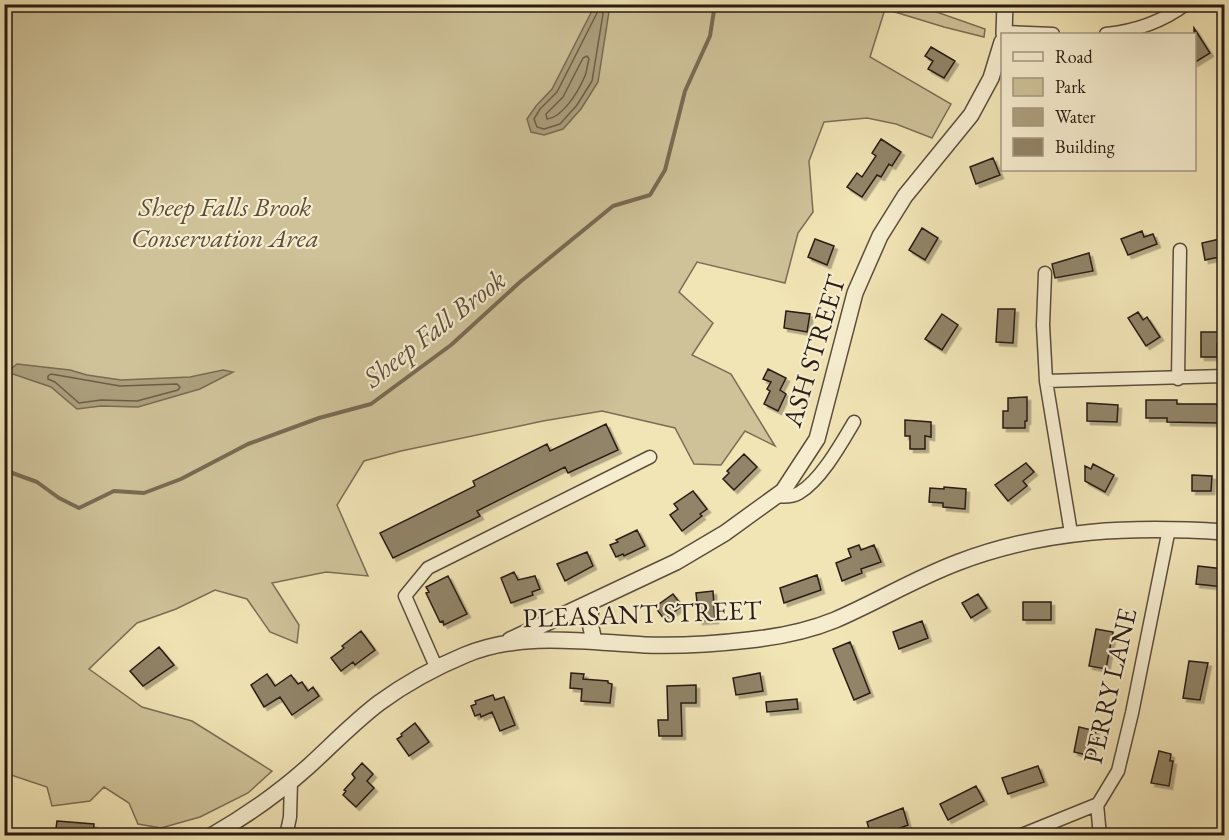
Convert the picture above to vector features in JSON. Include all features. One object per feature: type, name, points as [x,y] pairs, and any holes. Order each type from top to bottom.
[{"type":"street","name":"ASH STREET","points":[[1003,33],[1005,4]]},
{"type":"street","points":[[1123,33],[1146,27],[1186,4]]},
{"type":"street","name":"ASH STREET","points":[[500,645],[611,594],[696,550],[725,534],[783,491],[817,439],[855,293],[880,236],[905,196],[971,115],[991,78],[1001,47]]},
{"type":"street","points":[[1178,379],[1180,249]]},
{"type":"street","points":[[1045,273],[1043,325],[1046,381],[1071,533]]},
{"type":"street","points":[[1046,381],[1224,376]]},
{"type":"street","points":[[776,496],[798,494],[813,481],[854,422]]},
{"type":"street","points":[[437,669],[405,596],[428,568],[650,457]]},
{"type":"street","name":"PLEASANT STREET","points":[[211,836],[244,817],[291,781],[380,702],[467,654],[500,645],[531,641],[594,641],[646,645],[758,639],[833,621],[912,581],[961,561],[1008,546],[1071,533],[1117,529],[1169,528],[1224,532]]},
{"type":"street","name":"PERRY LANE","points":[[1019,836],[1097,804],[1118,771],[1169,528]]},
{"type":"street","points":[[591,602],[594,641]]},
{"type":"street","points":[[286,836],[290,817],[291,781]]},
{"type":"street","points":[[1097,804],[1100,836]]},
{"type":"green space","name":"Sheep Falls Brook Conservation Area","points":[[927,4],[928,9],[985,29],[984,37],[885,9],[870,57],[951,104],[932,138],[896,124],[867,118],[824,122],[809,161],[813,212],[798,233],[785,283],[697,262],[679,292],[713,323],[692,355],[731,374],[775,446],[745,431],[721,465],[694,464],[675,428],[602,411],[543,421],[364,461],[337,505],[368,576],[326,572],[272,583],[299,625],[297,643],[270,632],[247,599],[215,590],[176,609],[137,623],[89,669],[142,707],[192,721],[272,771],[248,793],[200,817],[161,828],[138,824],[129,803],[104,787],[90,801],[52,806],[47,787],[5,773],[5,5]]},
{"type":"water","points":[[595,5],[610,5],[598,82],[581,109],[563,129],[544,135],[531,132],[527,119],[552,89]]},
{"type":"water","points":[[17,364],[70,370],[121,380],[190,377],[223,370],[233,372],[200,389],[138,407],[101,406],[77,409],[51,387],[7,372]]},
{"type":"building","points":[[1194,28],[1210,53],[1196,62],[1196,33],[1194,33]]},
{"type":"building","points":[[931,47],[955,61],[944,78],[928,69],[933,61],[925,56]]},
{"type":"building","points":[[881,139],[901,152],[892,166],[889,164],[881,177],[877,175],[862,197],[847,187],[857,173],[862,177],[876,156],[872,153]]},
{"type":"building","points":[[993,158],[1000,175],[976,184],[970,167]]},
{"type":"building","points":[[922,228],[938,238],[925,260],[909,250]]},
{"type":"building","points":[[1142,231],[1144,237],[1153,234],[1157,244],[1128,255],[1121,239]]},
{"type":"building","points":[[1224,238],[1224,256],[1205,260],[1202,243]]},
{"type":"building","points":[[815,239],[834,246],[827,265],[808,257]]},
{"type":"building","points":[[1089,253],[1093,271],[1055,278],[1052,264]]},
{"type":"building","points":[[998,309],[1015,309],[1013,343],[996,342]]},
{"type":"building","points":[[786,311],[810,314],[807,332],[784,328]]},
{"type":"building","points":[[1138,312],[1143,320],[1147,317],[1160,337],[1146,346],[1128,318]]},
{"type":"building","points":[[942,314],[958,325],[942,350],[925,339]]},
{"type":"building","points":[[1201,332],[1224,332],[1224,344],[1217,344],[1217,357],[1201,357]]},
{"type":"building","points":[[768,369],[786,378],[780,390],[786,394],[778,411],[764,404],[770,391],[767,389],[771,382],[763,379]]},
{"type":"building","points":[[1027,397],[1025,428],[1003,428],[1003,411],[1008,411],[1008,398]]},
{"type":"building","points":[[1146,400],[1177,400],[1177,404],[1217,404],[1217,406],[1224,406],[1224,421],[1218,421],[1218,423],[1167,422],[1167,418],[1146,418]]},
{"type":"building","points":[[1087,403],[1118,405],[1117,422],[1087,421]]},
{"type":"building","points":[[905,420],[931,422],[931,437],[925,436],[925,449],[910,449],[910,436],[905,436]]},
{"type":"building","points":[[606,424],[618,450],[568,473],[565,467],[477,511],[480,516],[393,558],[380,533],[475,486],[473,481],[547,444],[550,451]]},
{"type":"building","points":[[744,454],[757,467],[734,490],[723,479],[729,473],[727,471]]},
{"type":"building","points":[[1026,463],[1034,472],[1023,481],[1027,486],[1008,501],[995,485]]},
{"type":"building","points":[[1093,464],[1114,475],[1105,492],[1085,481],[1085,466],[1091,469]]},
{"type":"building","points":[[1192,475],[1212,476],[1211,491],[1192,491]]},
{"type":"building","points":[[944,487],[966,489],[965,509],[943,507],[943,503],[929,502],[930,488],[944,489]]},
{"type":"building","points":[[693,491],[707,509],[700,514],[702,516],[682,531],[670,515],[678,509],[674,504]]},
{"type":"building","points":[[637,530],[645,546],[624,556],[623,554],[616,557],[610,545]]},
{"type":"building","points":[[859,545],[861,550],[874,545],[881,562],[861,569],[862,573],[842,581],[836,563],[851,557],[848,549]]},
{"type":"building","points":[[587,552],[593,566],[565,581],[557,564]]},
{"type":"building","points":[[1198,566],[1224,569],[1224,587],[1196,584]]},
{"type":"building","points":[[514,572],[518,580],[535,576],[540,589],[532,592],[533,595],[511,603],[501,578]]},
{"type":"building","points":[[817,575],[821,590],[784,603],[780,588]]},
{"type":"building","points":[[448,576],[467,614],[444,625],[443,621],[440,622],[426,593],[429,592],[426,587]]},
{"type":"building","points":[[713,591],[715,620],[699,621],[696,593]]},
{"type":"building","points":[[673,594],[682,606],[664,619],[655,607]]},
{"type":"building","points":[[978,594],[987,608],[971,618],[962,603]]},
{"type":"building","points":[[1023,602],[1051,602],[1051,620],[1023,620]]},
{"type":"building","points":[[922,621],[928,638],[899,649],[893,632]]},
{"type":"building","points":[[1096,629],[1113,632],[1106,669],[1089,666]]},
{"type":"building","points":[[361,631],[375,650],[355,665],[353,662],[341,671],[331,658]]},
{"type":"building","points":[[850,642],[870,693],[854,700],[833,649]]},
{"type":"building","points":[[159,647],[174,665],[143,686],[130,671]]},
{"type":"building","points":[[1189,661],[1208,663],[1200,700],[1183,698]]},
{"type":"building","points":[[571,673],[584,674],[583,679],[608,681],[612,684],[610,703],[581,701],[582,689],[570,688]]},
{"type":"building","points":[[760,673],[763,691],[736,695],[733,678]]},
{"type":"building","points":[[267,674],[275,686],[291,675],[298,684],[302,682],[308,691],[313,687],[319,696],[292,715],[280,697],[264,707],[251,685]]},
{"type":"building","points":[[696,685],[696,703],[681,703],[682,736],[659,736],[658,720],[668,720],[667,686]]},
{"type":"building","points":[[493,695],[495,700],[504,697],[515,725],[500,731],[492,712],[481,717],[480,714],[475,716],[471,706],[476,704],[475,701]]},
{"type":"building","points":[[797,699],[798,709],[767,712],[766,702]]},
{"type":"building","points":[[415,723],[429,742],[409,756],[397,739]]},
{"type":"building","points":[[1079,727],[1096,731],[1091,756],[1074,752]]},
{"type":"building","points":[[1159,751],[1171,754],[1170,761],[1173,761],[1169,786],[1151,783]]},
{"type":"building","points":[[362,763],[373,774],[367,781],[374,788],[356,807],[343,795],[346,791],[344,790],[355,778],[352,774]]},
{"type":"building","points":[[1038,766],[1044,782],[1008,794],[1002,778]]},
{"type":"building","points":[[976,786],[984,801],[948,820],[940,804]]},
{"type":"building","points":[[903,808],[908,825],[879,836],[871,836],[867,822]]},
{"type":"building","points":[[57,821],[94,824],[93,836],[55,836]]},
{"type":"waterway","name":"Sheep Fall Brook","points":[[4,470],[37,482],[59,498],[79,508],[114,491],[144,493],[181,479],[248,444],[319,418],[371,404],[451,345],[520,282],[613,206],[650,195],[665,170],[685,91],[710,36],[715,4]]}]
